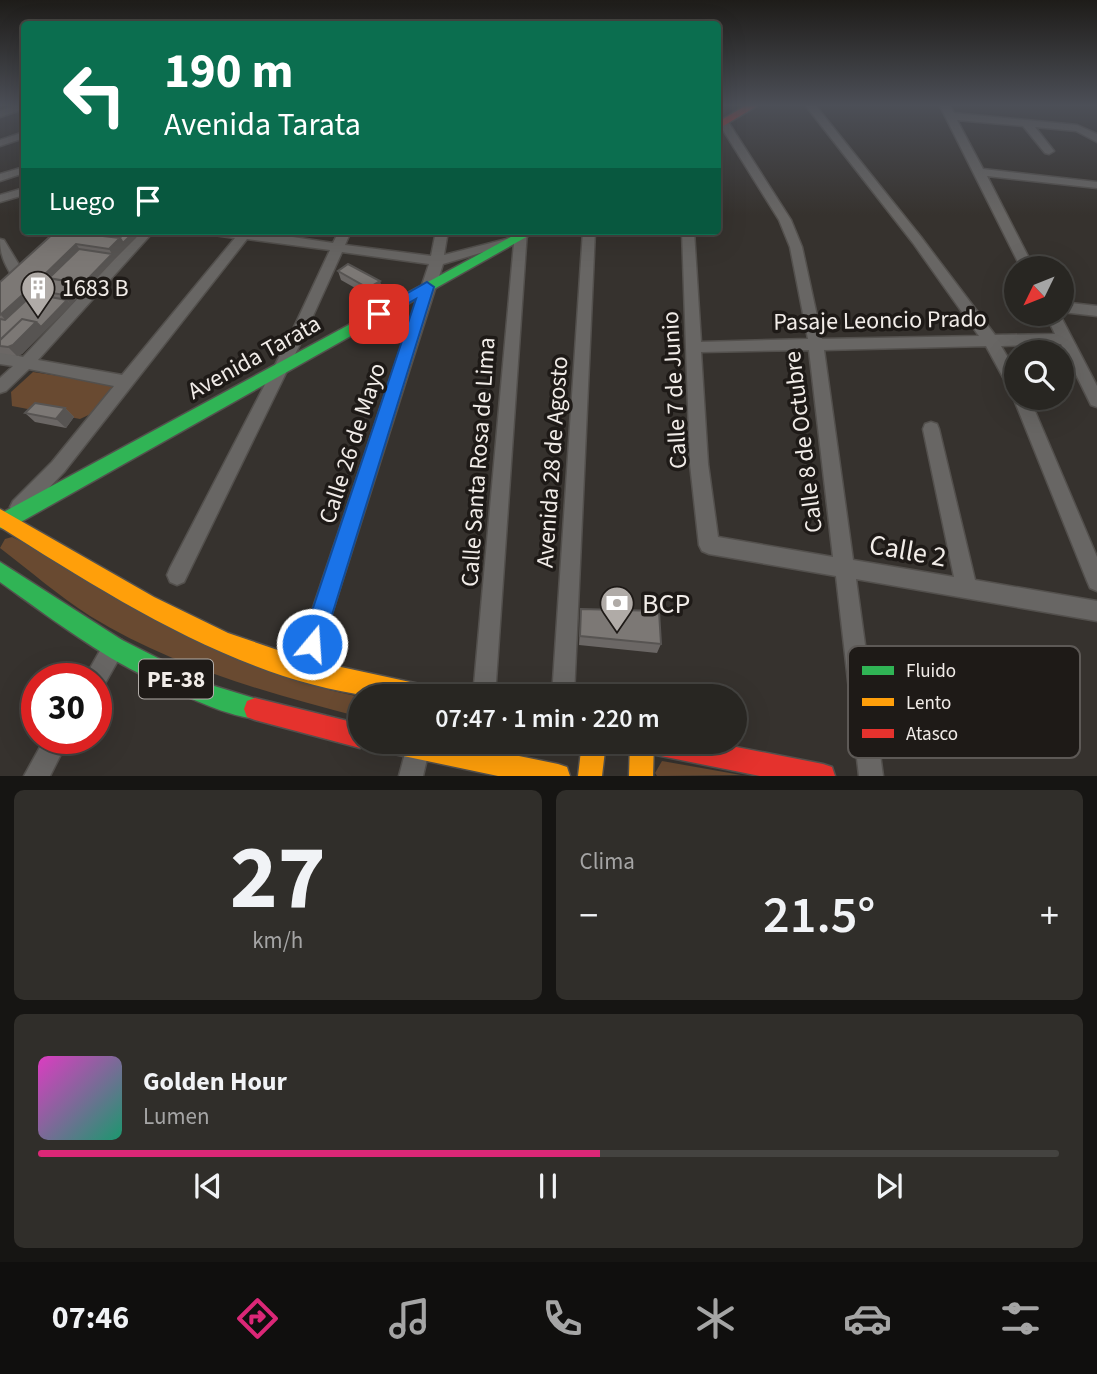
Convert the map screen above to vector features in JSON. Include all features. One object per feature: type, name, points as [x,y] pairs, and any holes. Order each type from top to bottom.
[{"type":"main road","name":"Avenida Tarata","points":[[2,521],[520,235]]},
{"type":"main road","name":"PE-38","points":[[2,521],[137,601],[232,644],[303,670],[368,684]]},
{"type":"main road","name":"PE-38","points":[[4,582],[114,648],[208,695],[288,719],[348,733]]},
{"type":"main road","points":[[457,754],[558,775]]},
{"type":"main road","points":[[590,775],[593,754]]},
{"type":"main road","points":[[640,775],[641,754]]},
{"type":"main road","points":[[714,754],[823,775]]},
{"type":"street","name":"Calle 8 de Octubre","points":[[737,142],[789,228],[796,247],[816,344],[854,646]]},
{"type":"street","points":[[840,142],[917,240],[991,341],[1004,364]]},
{"type":"street","points":[[963,142],[1022,256]]},
{"type":"street","points":[[1042,142],[1049,151]]},
{"type":"street","points":[[0,178],[21,171]]},
{"type":"street","points":[[979,172],[1097,185]]},
{"type":"street","points":[[0,199],[21,192]]},
{"type":"street","points":[[0,387],[26,363],[144,235]]},
{"type":"street","points":[[2,521],[58,467],[244,235]]},
{"type":"street","points":[[259,235],[437,261],[518,235]]},
{"type":"street","points":[[177,575],[343,235]]},
{"type":"street","name":"Calle 26 de Mayo","points":[[303,670],[389,412],[437,261],[441,235]]},
{"type":"street","name":"Calle Santa Rosa de Lima","points":[[485,684],[524,235]]},
{"type":"street","name":"Avenida 28 de Agosto","points":[[564,684],[589,235]]},
{"type":"street","name":"Calle 7 de Junio","points":[[688,235],[699,464],[709,545]]},
{"type":"street","points":[[0,243],[17,273]]},
{"type":"street","points":[[1074,309],[1097,312]]},
{"type":"street","points":[[1058,326],[1096,396]]},
{"type":"street","name":"Pasaje Leoncio Prado","points":[[695,347],[1065,339]]},
{"type":"street","points":[[0,358],[126,382]]},
{"type":"street","points":[[1026,410],[1097,581]]},
{"type":"street","points":[[931,429],[967,589]]},
{"type":"street","name":"Calle 2","points":[[709,545],[1097,611]]},
{"type":"street","points":[[105,663],[114,648]]},
{"type":"street","points":[[36,775],[48,754]]},
{"type":"street","points":[[411,775],[416,754]]},
{"type":"shaded area","points":[[33,372],[111,384],[113,388],[95,412],[80,419],[12,406],[11,392]]},
{"type":"shaded area","points":[[12,537],[329,690],[348,694],[348,714],[222,677],[122,634],[78,608],[0,548],[5,539]]},
{"type":"shaded area","points":[[662,761],[741,775],[657,776],[655,773]]},
{"type":"building","points":[[52,235],[120,238],[109,249],[76,244],[42,277],[77,283],[64,295],[29,289],[0,315],[0,282]]},
{"type":"building","points":[[94,235],[131,235],[123,243],[120,238]]},
{"type":"building","points":[[79,249],[112,254],[80,287],[77,283],[49,278]]},
{"type":"building","points":[[348,264],[380,281],[368,288],[338,271]]},
{"type":"building","points":[[33,294],[67,300],[41,327],[36,322],[22,319],[0,340],[0,319],[5,320]]},
{"type":"building","points":[[22,319],[36,322],[13,345],[0,346],[0,340]]},
{"type":"building","points":[[35,403],[65,408],[56,419],[25,413]]},
{"type":"building","name":"BCP","points":[[581,609],[659,611],[661,644],[580,636]]},
{"type":"traffic: fast","points":[[5,521],[524,235]]},
{"type":"traffic: fast","points":[[0,571],[114,648],[208,695],[255,709]]},
{"type":"traffic: slow","points":[[0,517],[109,583],[224,642],[304,670],[364,684]]},
{"type":"traffic: slow","points":[[452,754],[558,776]]},
{"type":"traffic: slow","points":[[590,776],[593,754]]},
{"type":"traffic: slow","points":[[641,776],[642,754]]},
{"type":"traffic: jam","points":[[255,709],[348,733]]},
{"type":"traffic: jam","points":[[712,754],[823,776]]},
{"type":"place","name":"1683 B","points":[[38,318]]},
{"type":"place","name":"BCP","points":[[617,633]]},
{"type":"route","points":[[312,644],[389,412],[427,287],[379,314]]}]
